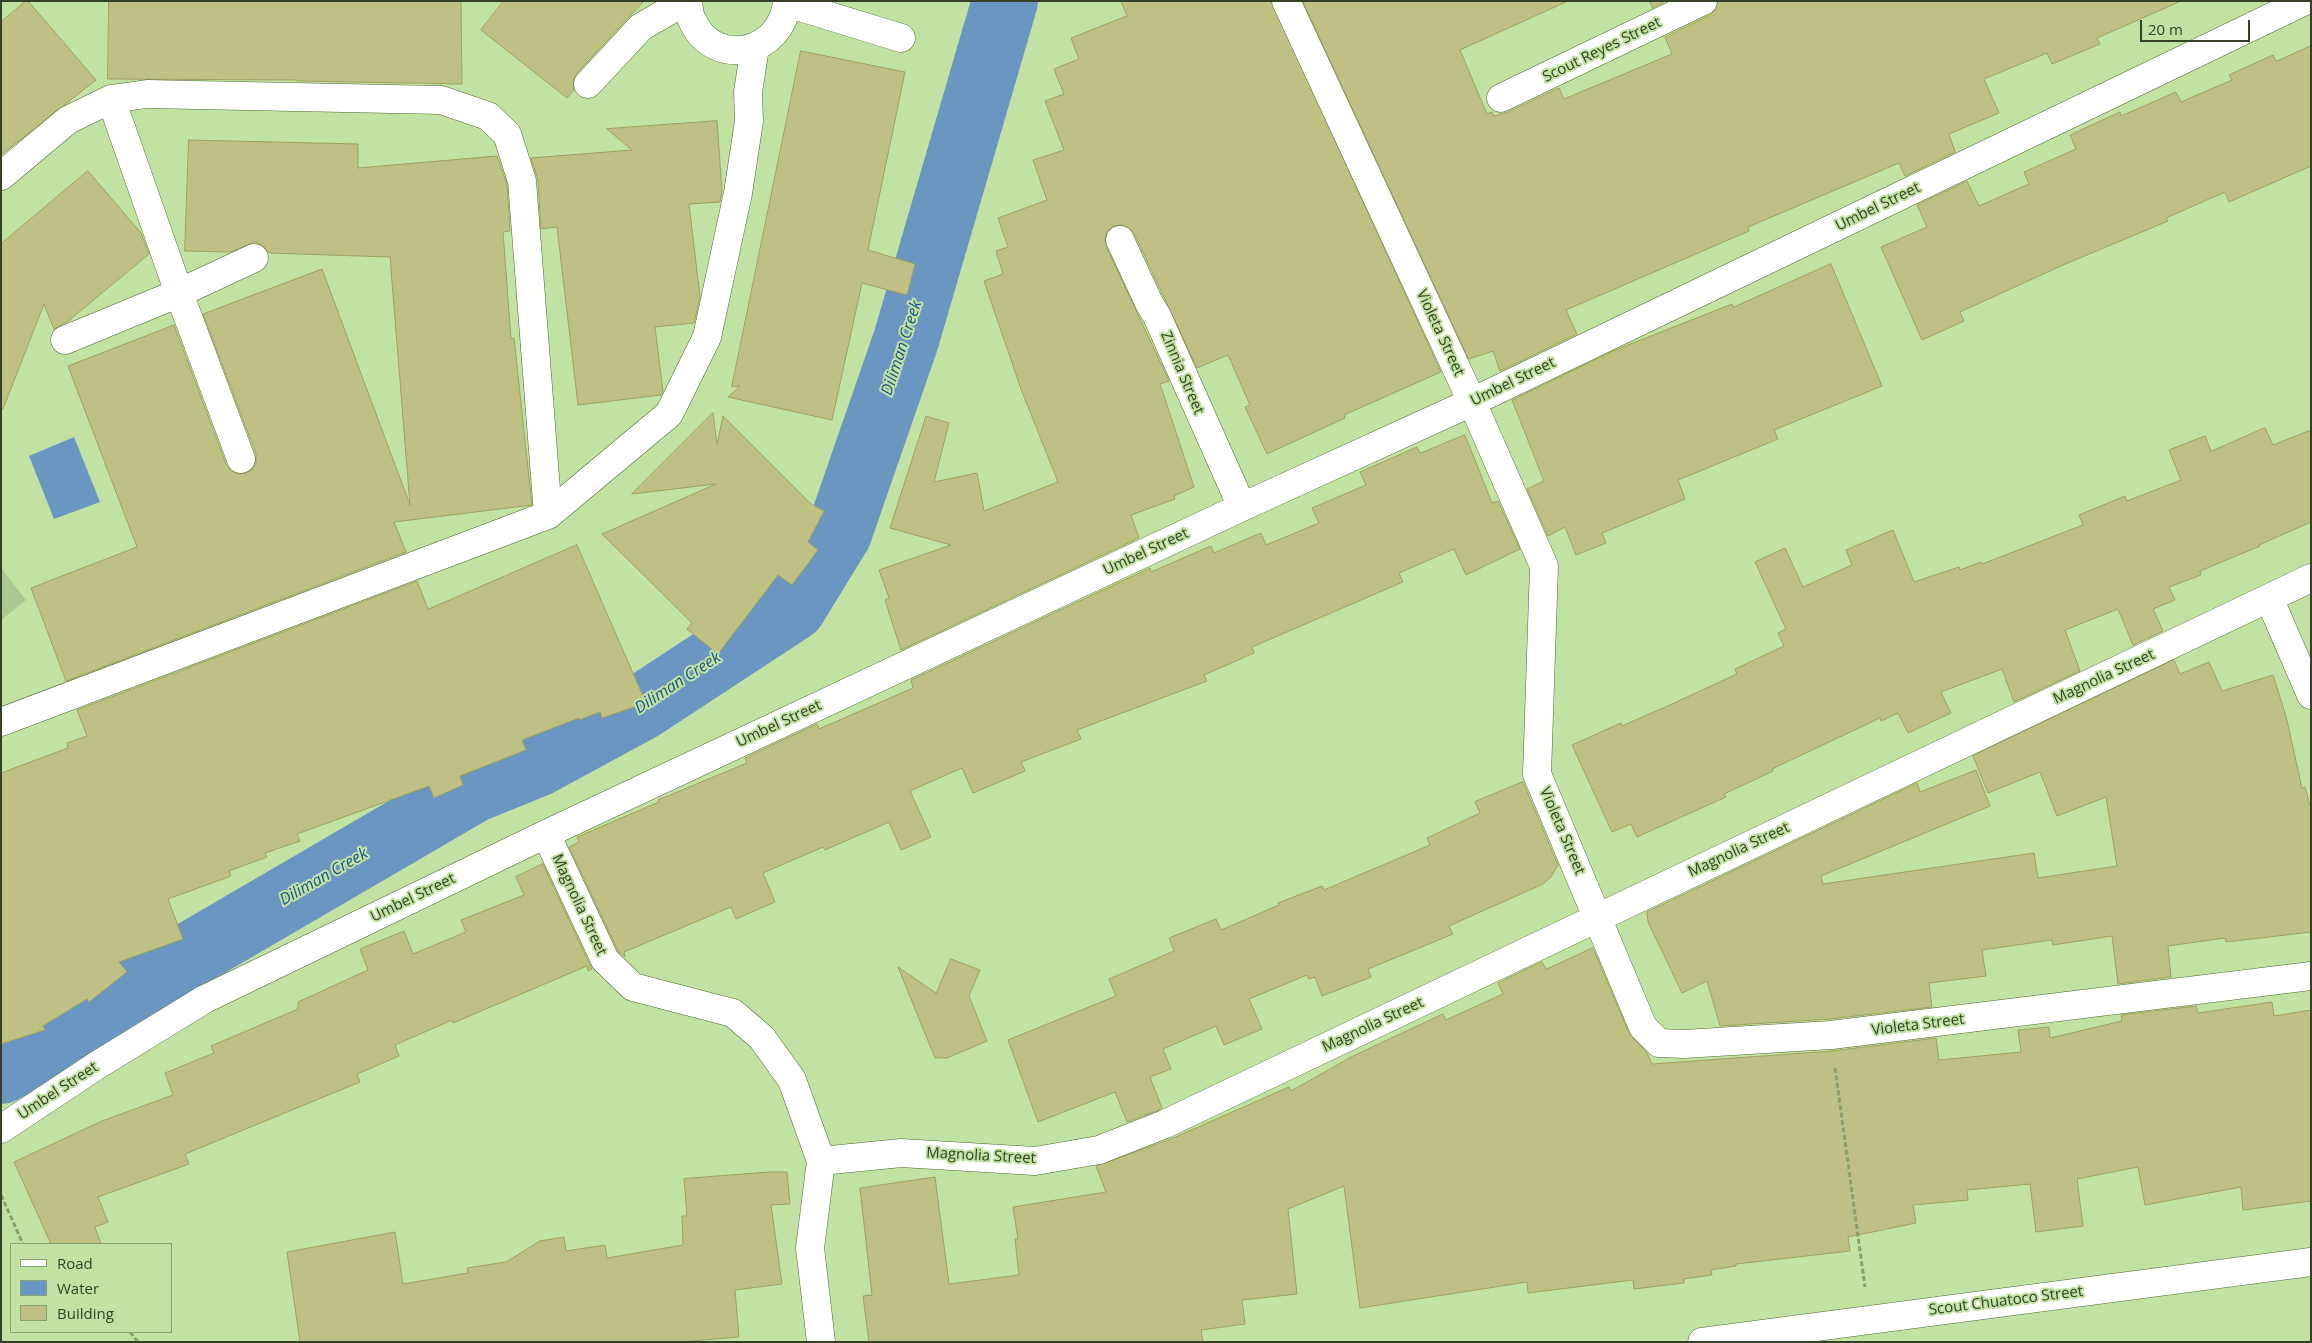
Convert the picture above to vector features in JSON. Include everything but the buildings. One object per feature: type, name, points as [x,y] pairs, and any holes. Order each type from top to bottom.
[{"type":"street","points":[[588,84],[641,26],[687,1],[691,19],[701,36],[717,46],[736,51],[755,48],[771,38],[782,22],[787,2],[901,38]]},
{"type":"street","name":"Violeta Street","points":[[1286,1],[1472,402],[1544,566],[1537,774],[1643,1027],[1659,1042],[1684,1044],[1831,1035],[2311,976]]},
{"type":"street","name":"Scout Reyes Street","points":[[1501,98],[1703,1]]},
{"type":"street","name":"Umbel Street","points":[[1,1129],[99,1064],[205,999],[546,834],[1242,507],[1472,402],[2305,1]]},
{"type":"street","points":[[1,722],[548,515],[670,414],[707,337],[739,184],[750,121],[748,92],[755,48]]},
{"type":"street","points":[[1,176],[68,120],[111,100],[147,94],[441,100],[488,116],[507,134],[522,181],[548,515]]},
{"type":"street","points":[[111,100],[179,293],[242,459]]},
{"type":"street","name":"Zinnia Street","points":[[1120,240],[1149,303],[1158,316],[1242,507]]},
{"type":"street","points":[[65,340],[179,293],[254,258]]},
{"type":"street","name":"Magnolia Street","points":[[546,834],[605,960],[633,987],[733,1013],[762,1038],[792,1080],[821,1161],[901,1153],[1035,1161],[1099,1150],[1165,1124],[2311,578]]},
{"type":"street","points":[[2269,598],[2311,695]]},
{"type":"street","points":[[821,1161],[810,1248],[821,1342]]},
{"type":"street","name":"Scout Chuatoco Street","points":[[1702,1342],[1869,1318],[2311,1262]]},
{"type":"path","points":[[1831,1035],[1869,1318]]},
{"type":"path","points":[[1,1195],[23,1243]]},
{"type":"green space","points":[[1,568],[26,600],[1,620]]},
{"type":"water","points":[[74,437],[100,502],[54,519],[29,456]]},
{"type":"waterway","name":"Diliman Creek","points":[[1,1071],[71,1034],[178,962],[473,790],[537,764],[642,707],[793,608],[839,533],[906,340],[1005,1]]}]
